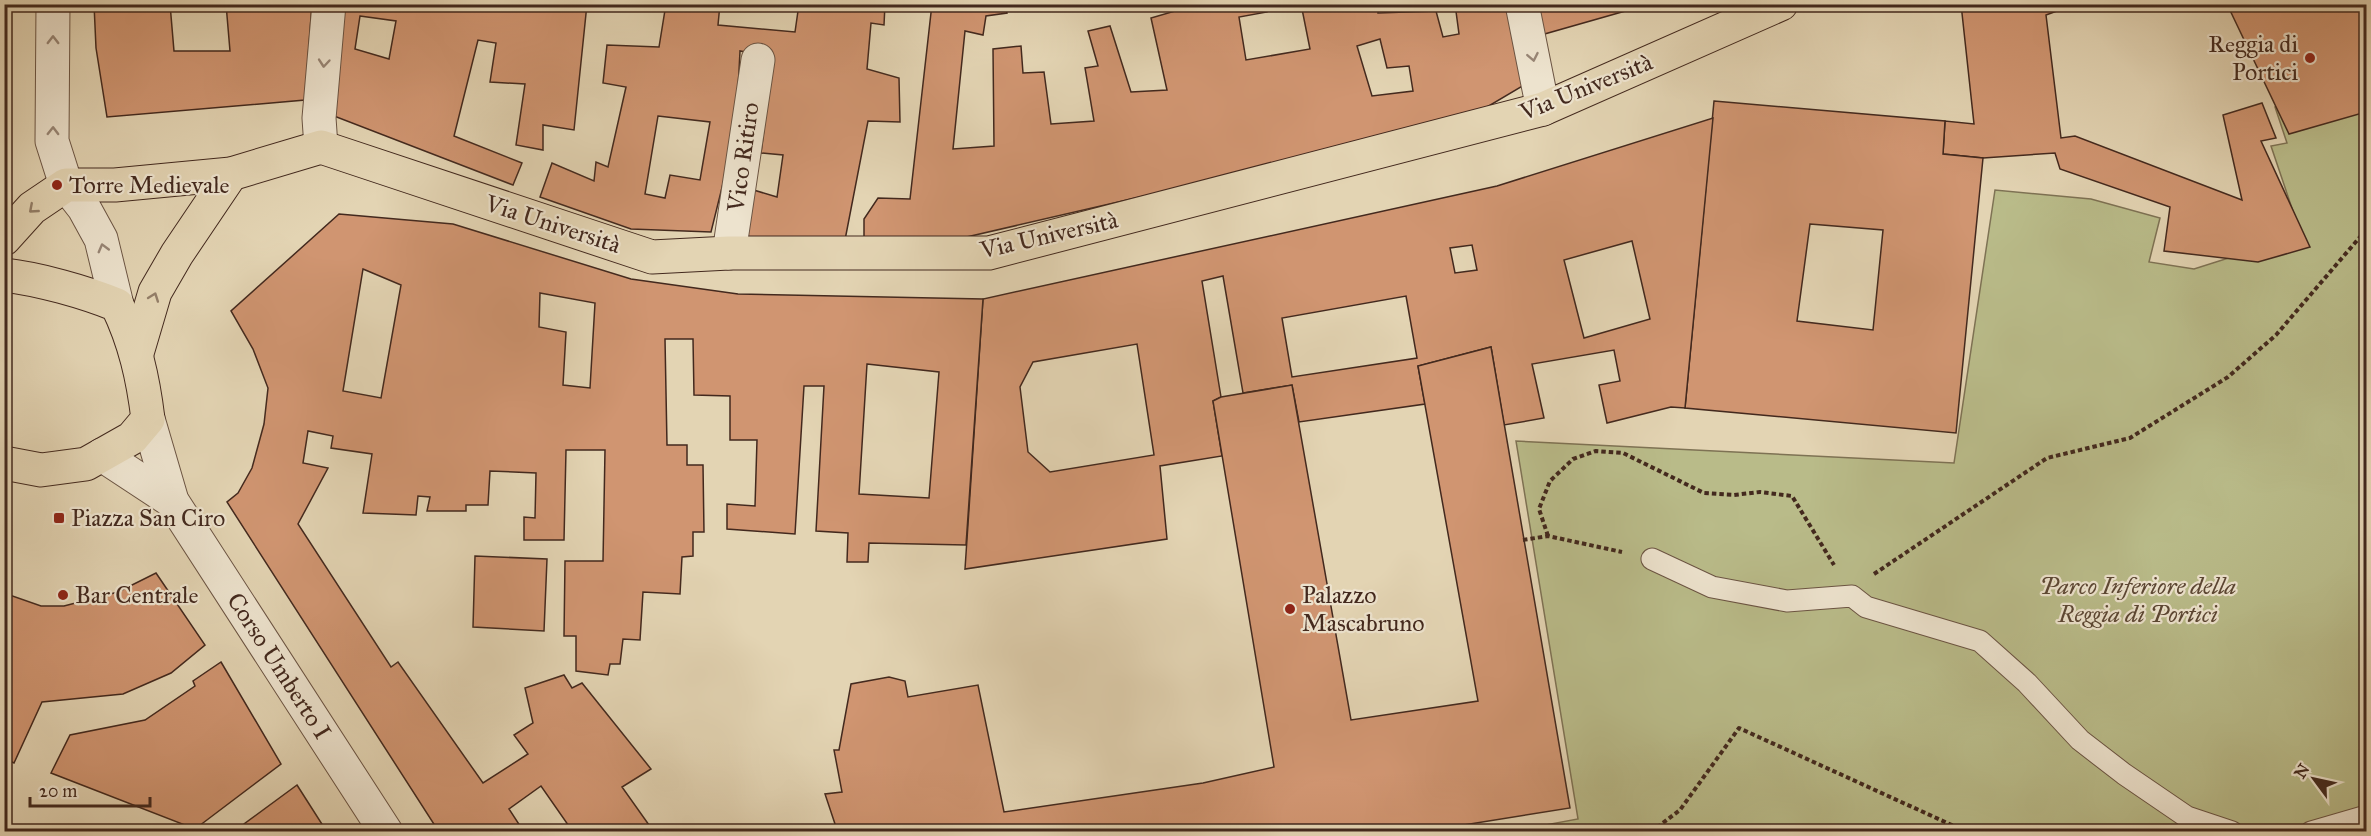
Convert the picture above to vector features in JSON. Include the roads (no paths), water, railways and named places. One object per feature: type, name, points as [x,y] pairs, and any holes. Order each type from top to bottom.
[{"type":"main road","name":"Via Università","points":[[321,147],[652,257],[729,254],[989,253],[1543,109],[1781,4]]},
{"type":"main road","points":[[4,238],[32,208],[66,185],[116,184],[231,174],[321,147]]},
{"type":"main road","points":[[137,353],[155,292],[177,254],[231,174]]},
{"type":"main road","points":[[4,275],[22,277],[97,296],[117,305],[137,353],[148,419],[132,438],[86,464],[41,470],[6,464]]},
{"type":"street","points":[[53,4],[52,141],[66,185],[84,208],[101,239],[117,305]]},
{"type":"street","points":[[321,147],[319,118],[329,4]]},
{"type":"street","points":[[1522,4],[1543,109]]},
{"type":"street","name":"Vico Ritiro","points":[[729,254],[758,60]]},
{"type":"street","name":"Corso Umberto I","points":[[148,419],[172,501],[386,831]]},
{"type":"street","name":"Corso Umberto I","points":[[102,455],[172,501]]},
{"type":"lane","points":[[1652,559],[1712,587],[1787,601],[1852,596],[1866,607],[1980,641],[2027,683],[2080,740],[2124,774],[2187,817],[2232,831]]},
{"type":"lane","points":[[2311,831],[2367,816]]},
{"type":"place","name":"Reggia di Portici","points":[[2310,58]]},
{"type":"place","name":"Torre Medievale","points":[[57,185]]},
{"type":"place","name":"Piazza San Ciro","points":[[59,518]]},
{"type":"place","name":"Bar Centrale","points":[[63,595]]},
{"type":"place","name":"Palazzo Mascabruno","points":[[1290,609]]},
{"type":"park label","name":"Parco Inferiore della Reggia di Portici","points":[[2138,600]]}]
